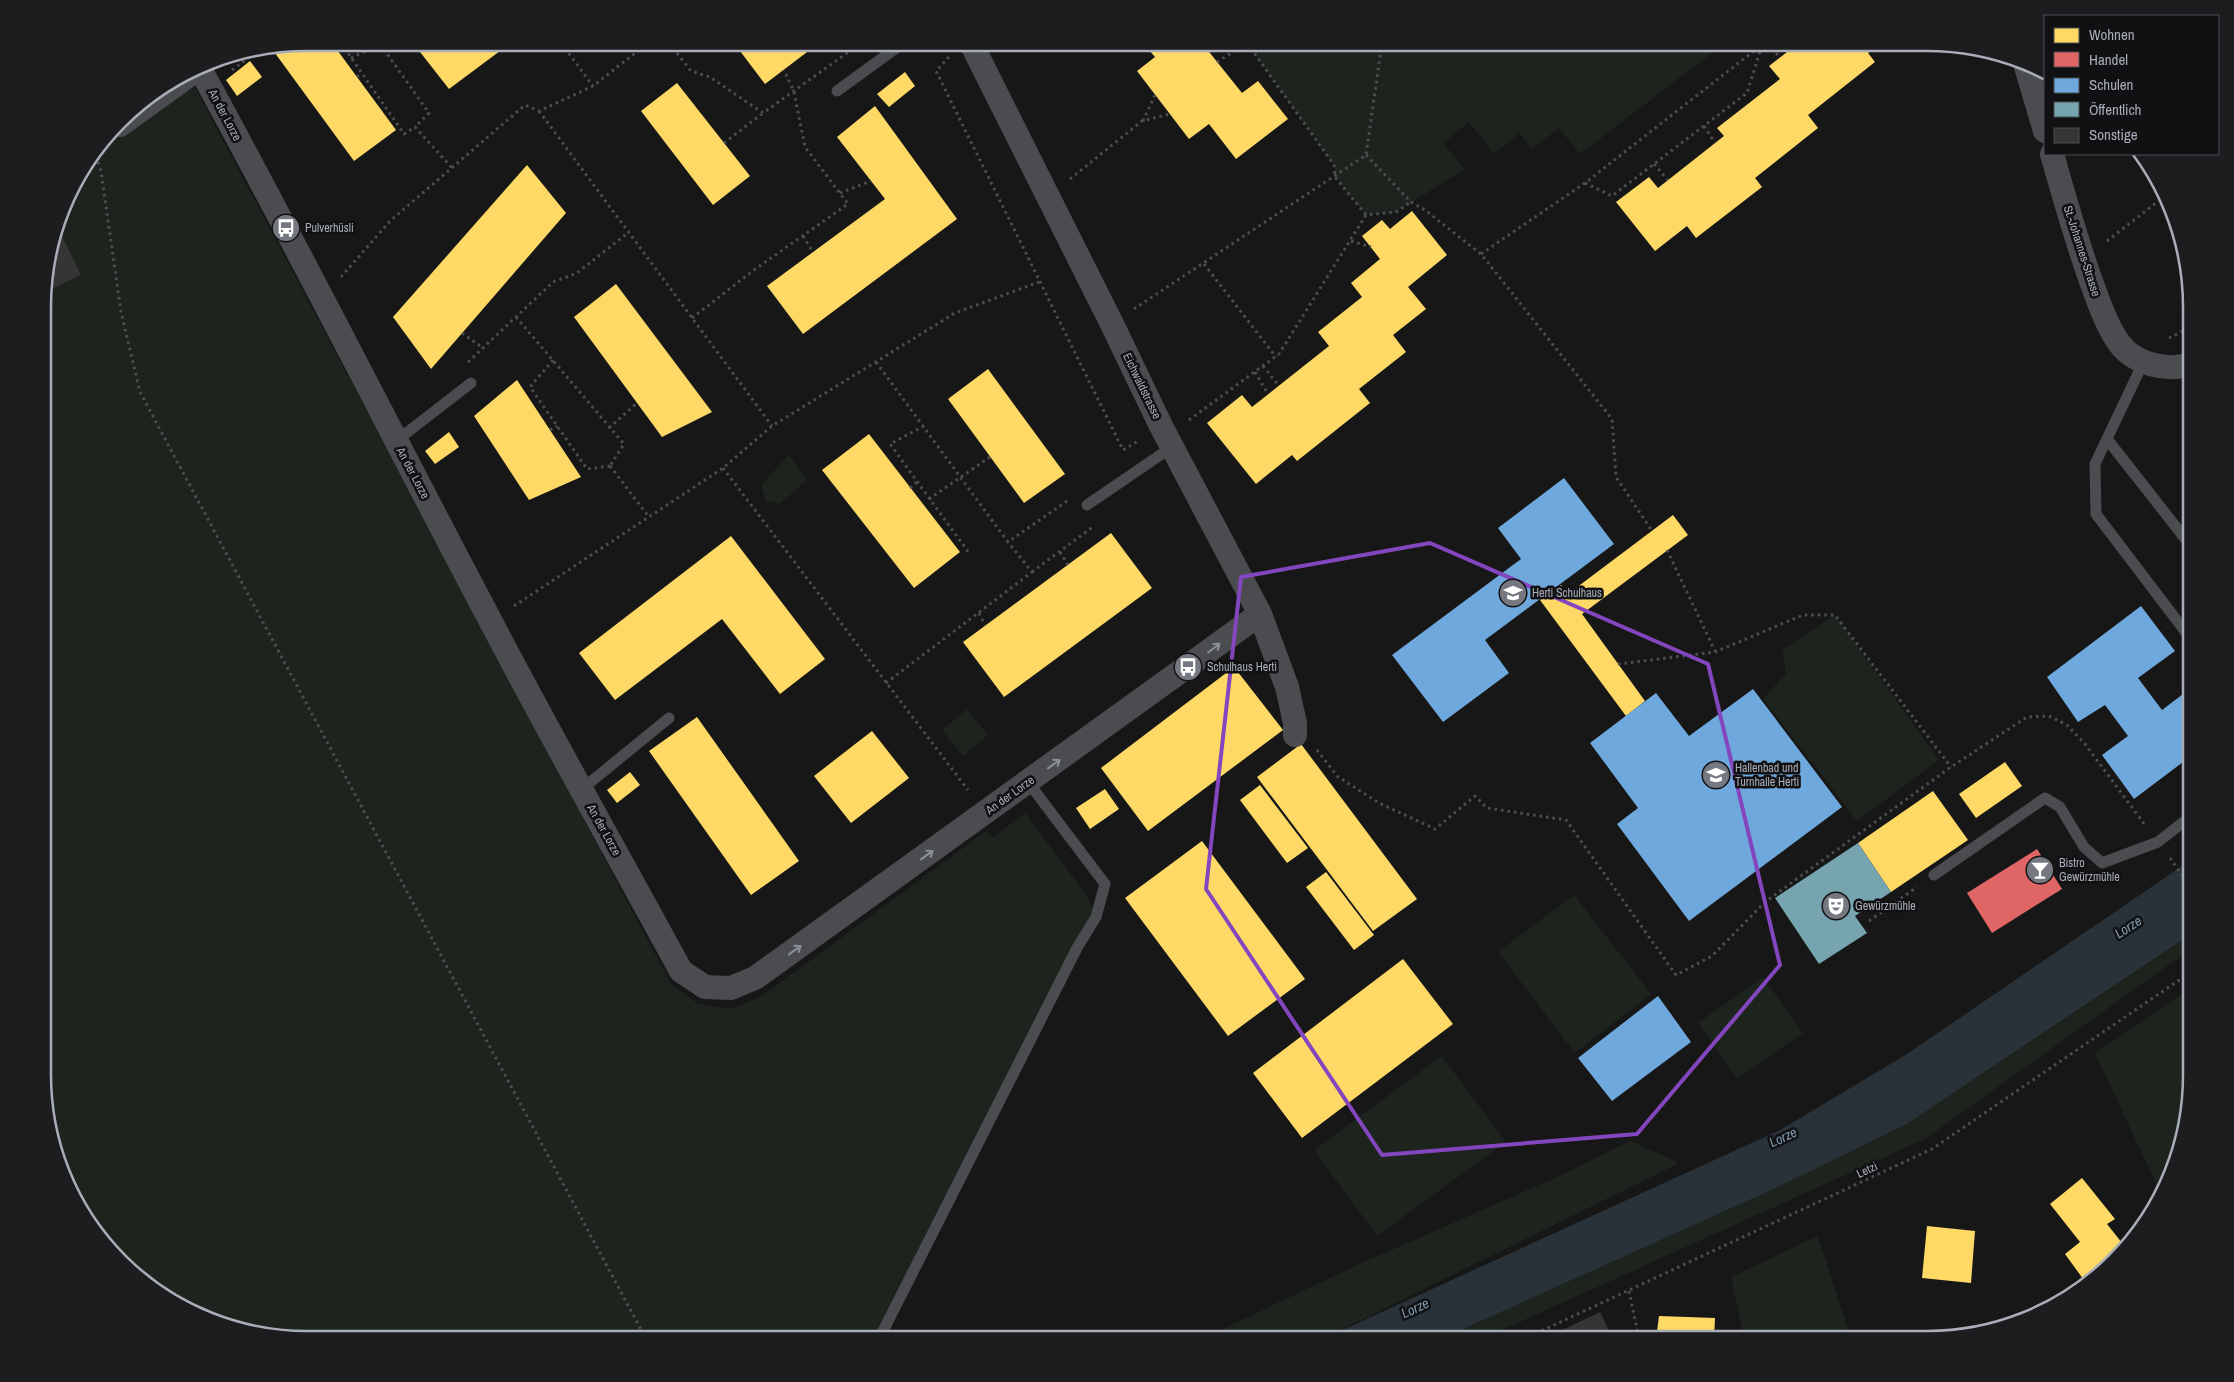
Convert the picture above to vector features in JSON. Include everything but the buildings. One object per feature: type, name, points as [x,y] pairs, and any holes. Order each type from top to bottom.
[{"type":"street","name":"Eichwaldstrasse","points":[[963,51],[1112,324],[1161,426],[1260,614],[1287,687],[1295,729]]},
{"type":"street","points":[[2029,73],[2044,126]]},
{"type":"street","name":"An der Lorze","points":[[202,74],[286,228],[321,299],[491,622],[681,971],[705,987],[731,988],[756,978],[1260,614]]},
{"type":"street","name":"St.-Johannes-Strasse","points":[[2052,155],[2088,273],[2105,318],[2120,344],[2143,363]]},
{"type":"street","points":[[2143,363],[2183,367]]},
{"type":"lane","points":[[837,91],[891,51]]},
{"type":"lane","points":[[2143,363],[2095,464],[2096,514],[2183,628]]},
{"type":"lane","points":[[396,442],[471,382]]},
{"type":"lane","points":[[2107,439],[2183,536]]},
{"type":"lane","points":[[1087,505],[1172,447]]},
{"type":"lane","points":[[582,789],[669,718]]},
{"type":"lane","points":[[883,1331],[1077,948],[1096,917],[1105,884],[1028,782]]},
{"type":"lane","points":[[1934,875],[2045,798],[2060,807],[2084,848],[2102,863],[2158,842],[2183,822]]},
{"type":"path","points":[[347,51],[404,134],[415,127],[429,113],[386,51]]},
{"type":"path","points":[[351,58],[365,51]]},
{"type":"path","points":[[568,51],[593,86]]},
{"type":"path","points":[[539,111],[593,86],[637,51]]},
{"type":"path","points":[[677,51],[691,71],[710,77],[763,113]]},
{"type":"path","points":[[724,142],[849,51]]},
{"type":"path","points":[[958,51],[936,71],[1123,450],[1161,426]]},
{"type":"path","points":[[1217,62],[1234,51]]},
{"type":"path","points":[[1253,51],[1334,165],[1335,177],[1366,215]]},
{"type":"path","points":[[1131,311],[1366,155],[1381,51]]},
{"type":"path","points":[[1481,254],[1585,183],[1755,51]]},
{"type":"path","points":[[1585,183],[1612,196],[1747,93],[1762,51]]},
{"type":"path","points":[[1773,51],[1780,58]]},
{"type":"path","points":[[692,318],[754,270],[848,204],[805,147],[794,92],[784,70]]},
{"type":"path","points":[[357,76],[361,73]]},
{"type":"path","points":[[1068,182],[1142,121],[1155,95]]},
{"type":"path","points":[[321,299],[390,221],[525,105],[539,111],[772,426]]},
{"type":"path","points":[[1142,121],[1170,114]]},
{"type":"path","points":[[1704,126],[1715,143]]},
{"type":"path","points":[[415,127],[452,168]]},
{"type":"path","points":[[1366,155],[1410,202],[1425,210],[1481,254],[1612,419],[1616,477],[1652,531]]},
{"type":"path","points":[[97,160],[101,171],[121,312],[140,392],[642,1331]]},
{"type":"path","points":[[1654,164],[1668,180]]},
{"type":"path","points":[[840,193],[871,181]]},
{"type":"path","points":[[2107,241],[2159,201]]},
{"type":"path","points":[[1366,215],[1396,212],[1410,202]]},
{"type":"path","points":[[1186,422],[1279,354],[1366,215]]},
{"type":"path","points":[[461,368],[553,282],[577,273],[629,232]]},
{"type":"path","points":[[804,236],[813,252]]},
{"type":"path","points":[[1351,241],[1371,247]]},
{"type":"path","points":[[1204,264],[1276,356]]},
{"type":"path","points":[[491,622],[723,468],[772,426],[955,313],[1039,282]]},
{"type":"path","points":[[516,317],[553,360],[624,444],[610,466],[588,469],[530,387],[553,360]]},
{"type":"path","points":[[2169,338],[2183,331]]},
{"type":"path","points":[[462,333],[483,348]]},
{"type":"path","points":[[876,362],[1032,572],[886,683]]},
{"type":"path","points":[[1263,366],[1279,386]]},
{"type":"path","points":[[1255,372],[1268,394]]},
{"type":"path","points":[[610,428],[637,403]]},
{"type":"path","points":[[550,430],[557,426]]},
{"type":"path","points":[[924,426],[890,444],[969,553]]},
{"type":"path","points":[[929,499],[990,457]]},
{"type":"path","points":[[610,466],[649,517]]},
{"type":"path","points":[[723,468],[985,812]]},
{"type":"path","points":[[910,488],[917,482]]},
{"type":"path","points":[[1008,542],[1072,497]]},
{"type":"path","points":[[1667,550],[1715,652]]},
{"type":"path","points":[[1060,552],[1068,565]]},
{"type":"path","points":[[979,613],[986,625]]},
{"type":"path","points":[[1618,664],[1715,652],[1803,615],[1836,615],[1951,767]]},
{"type":"path","points":[[1295,729],[1337,776],[1380,803],[1434,829],[1475,796],[1487,808],[1566,820],[1676,975],[1712,956],[1765,902],[1951,767],[2027,717],[2049,716],[2067,726],[2085,744],[2183,877]]},
{"type":"path","points":[[1868,921],[1934,875]]},
{"type":"path","name":"Letzi","points":[[1541,1331],[1932,1150],[2183,977]]},
{"type":"path","points":[[1629,1290],[1637,1331]]},
{"type":"highlighted area","points":[[1430,543],[1708,664],[1780,965],[1637,1134],[1382,1155],[1206,889],[1241,577]]},
{"type":"shaded area","points":[[1253,51],[1715,51],[1580,154],[1559,128],[1532,149],[1519,133],[1494,154],[1469,122],[1443,143],[1465,169],[1396,212],[1366,215],[1335,177],[1334,165]]},
{"type":"shaded area","points":[[195,88],[671,984],[697,1003],[730,1009],[762,996],[986,831],[992,838],[1025,813],[1085,893],[1096,917],[883,1331],[307,1331],[274,1329],[241,1322],[209,1311],[165,1288],[126,1256],[94,1217],[71,1173],[60,1141],[53,1108],[51,1075],[51,307],[56,257],[65,225],[78,194],[104,151],[126,126],[144,110]]},
{"type":"shaded area","points":[[789,455],[807,480],[780,504],[766,501],[761,485]]},
{"type":"shaded area","points":[[1835,615],[1939,760],[1857,821],[1763,699],[1786,674],[1782,650]]},
{"type":"shaded area","points":[[967,709],[988,735],[963,756],[942,730]]},
{"type":"shaded area","points":[[1574,895],[1651,994],[1575,1053],[1498,952]]},
{"type":"shaded area","points":[[2183,939],[2183,955],[1925,1139],[1500,1331],[1459,1331],[1776,1188],[1907,1124]]},
{"type":"shaded area","points":[[1763,977],[1803,1033],[1737,1079],[1698,1023]]},
{"type":"shaded area","points":[[2183,993],[2181,1108],[2174,1141],[2157,1186],[2095,1053]]},
{"type":"shaded area","points":[[1442,1056],[1506,1142],[1377,1236],[1314,1150]]},
{"type":"shaded area","points":[[1630,1141],[1679,1163],[1339,1331],[1219,1331],[1355,1266],[1564,1174]]},
{"type":"shaded area","points":[[1818,1236],[1848,1331],[1742,1331],[1731,1277]]},
{"type":"water","name":"Lorze","points":[[2183,865],[2183,939],[1907,1124],[1776,1188],[1459,1331],[1340,1331],[1780,1130],[1907,1054]]},
{"type":"place","name":"Pulverhüsli","points":[[286,228]]},
{"type":"place","name":"Herti Schulhaus","points":[[1513,593]]},
{"type":"place","name":"Schulhaus Herti","points":[[1188,667]]},
{"type":"place","name":"Hallenbad und Turnhalle Herti","points":[[1716,775]]},
{"type":"place","name":"Bistro Gewürzmühle","points":[[2040,870]]},
{"type":"place","name":"Gewürzmühle","points":[[1836,906]]}]
